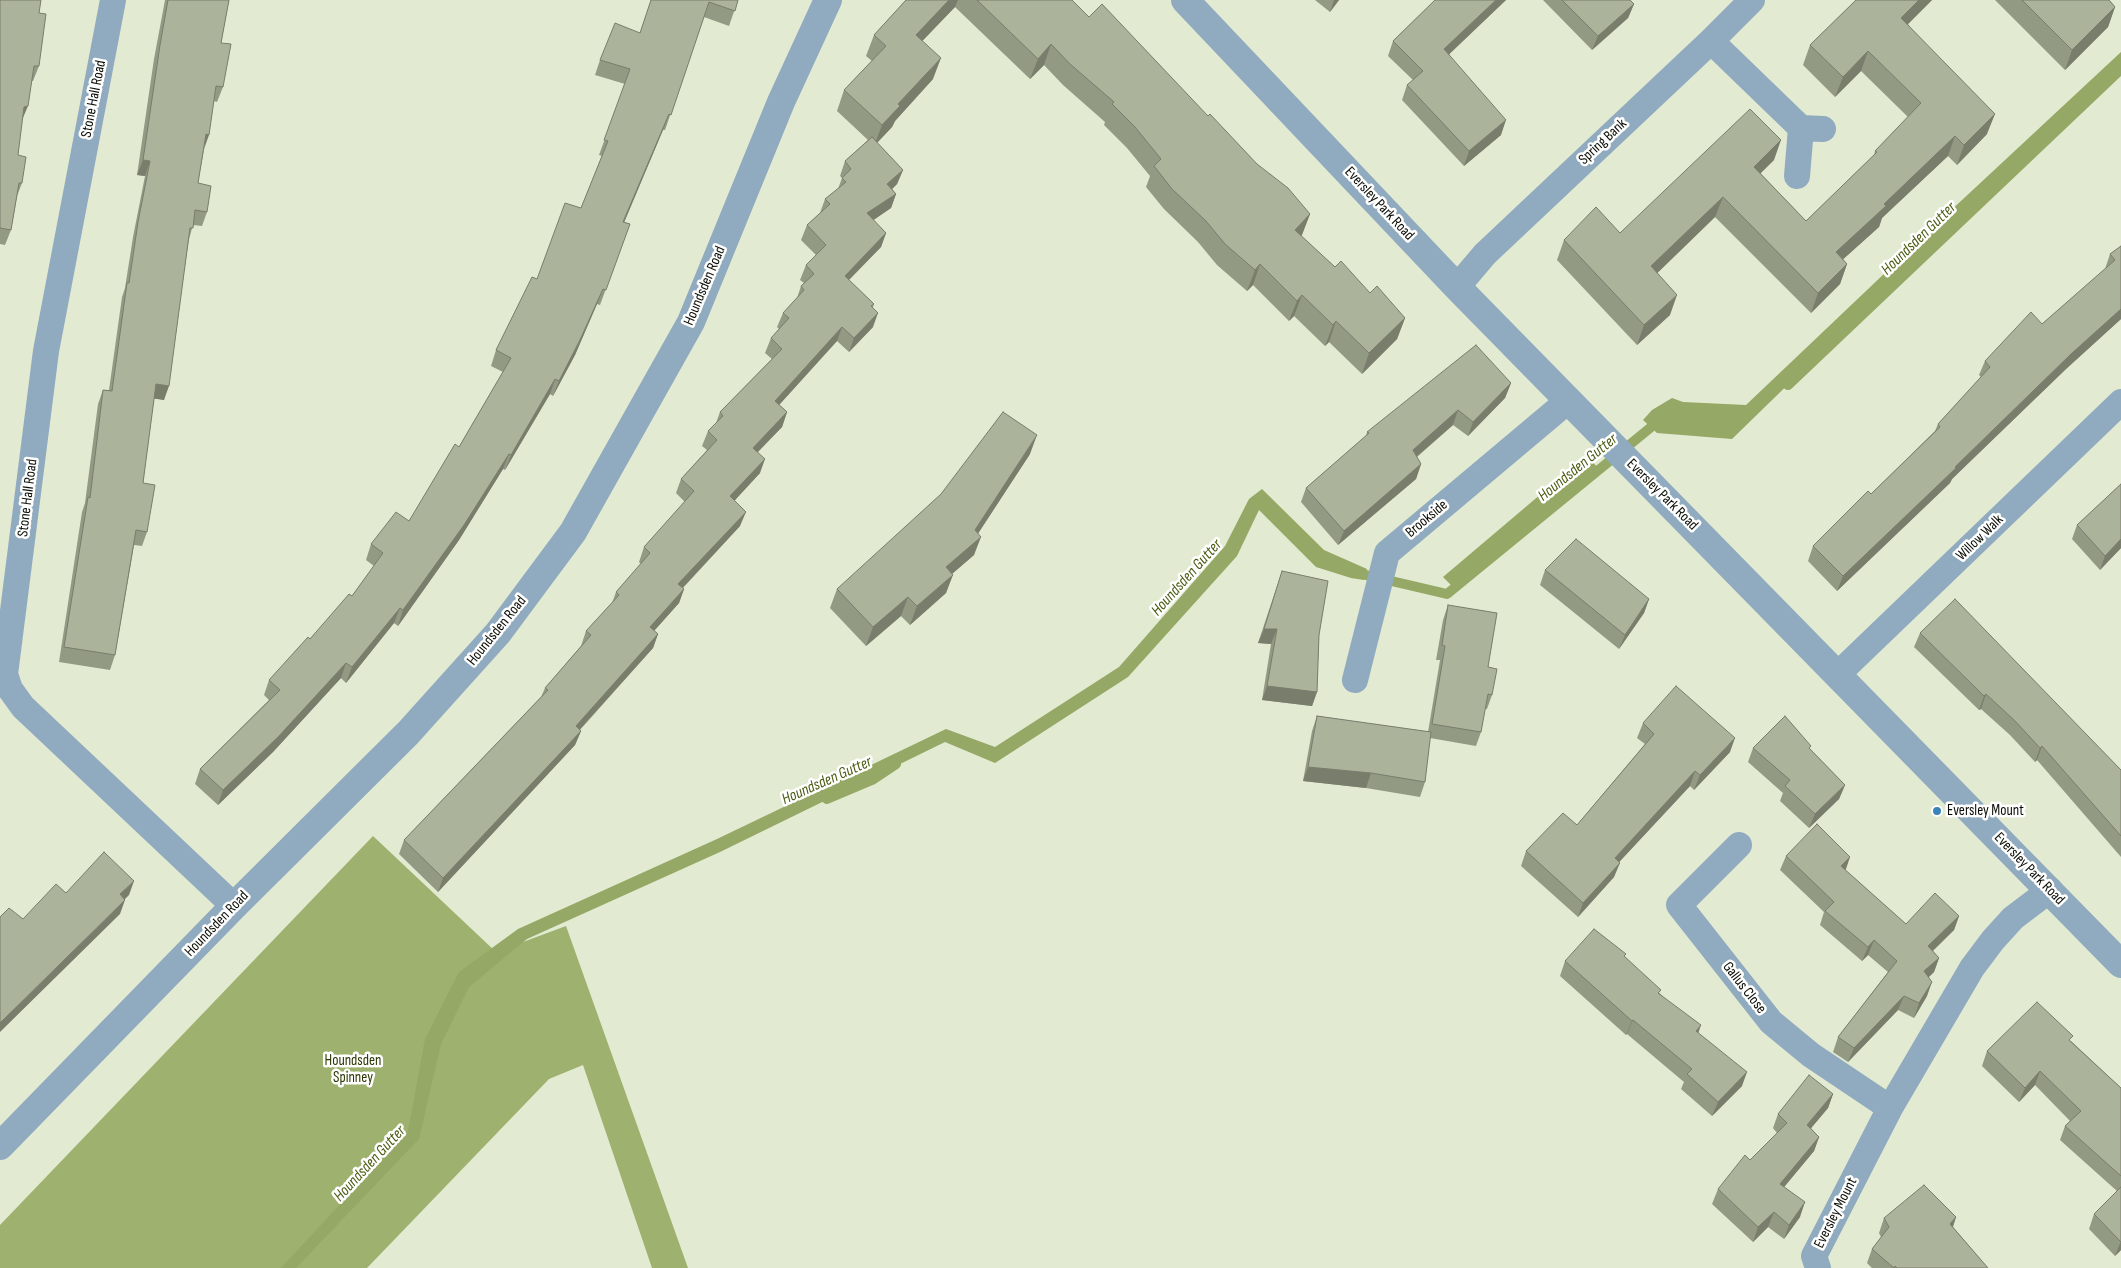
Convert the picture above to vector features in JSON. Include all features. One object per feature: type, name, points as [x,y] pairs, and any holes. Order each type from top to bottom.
[{"type":"street","name":"Stone Hall Road","points":[[113,0],[46,351],[5,674],[10,689],[23,707],[234,906]]},
{"type":"street","name":"Houndsden Road","points":[[0,1146],[234,906],[415,726],[498,633],[573,532],[691,322],[781,102],[828,0]]},
{"type":"street","name":"Spring Bank","points":[[1457,287],[1484,254],[1711,42],[1752,0]]},
{"type":"street","name":"Eversley Park Road","points":[[1192,2],[1457,287],[2121,964]]},
{"type":"street","points":[[1711,42],[1812,129],[1797,176]]},
{"type":"street","name":"Brookside","points":[[1355,680],[1387,553],[1569,400]]},
{"type":"street","name":"Willow Walk","points":[[1838,674],[2121,402]]},
{"type":"street","name":"Gallus Close","points":[[1739,845],[1679,905],[1771,1022],[1811,1055],[1890,1108]]},
{"type":"street","name":"Eversley Mount","points":[[1818,1268],[1814,1256],[1890,1108],[1972,968],[1993,940],[2014,918],[2050,890]]},
{"type":"green space","name":"Houndsden Spinney","points":[[373,836],[496,952],[566,926],[688,1268],[652,1268],[583,1065],[549,1079],[367,1268],[0,1268],[0,1225]]},
{"type":"water","points":[[2121,52],[2121,65],[1955,222],[1732,439],[1657,433],[1643,420],[1652,410],[1672,398],[1683,402],[1746,405]]},
{"type":"water","points":[[1587,455],[1597,467],[1452,586],[1443,577]]},
{"type":"water","points":[[1262,489],[1324,550],[1367,569],[1364,580],[1316,567],[1259,510],[1237,556],[1128,677],[995,763],[945,742],[720,852],[527,939],[469,987],[441,1044],[419,1139],[296,1268],[281,1268],[408,1131],[425,1039],[459,972],[518,929],[717,839],[946,729],[995,747],[1119,667],[1225,546],[1249,499]]},
{"type":"building","points":[[0,0],[41,0],[39,13],[46,14],[39,66],[34,66],[28,106],[24,107],[18,155],[26,157],[22,183],[19,183],[11,230],[0,228]]},
{"type":"building","points":[[168,0],[229,0],[221,43],[231,44],[223,87],[216,86],[209,135],[206,134],[198,183],[211,186],[207,212],[195,210],[193,228],[190,228],[169,386],[156,384],[143,483],[155,485],[147,532],[136,530],[115,655],[64,647],[88,497],[90,498],[103,390],[112,391],[127,283],[129,283],[150,161],[143,160]]},
{"type":"building","points":[[651,0],[738,0],[735,11],[709,2],[671,115],[669,114],[623,222],[630,224],[606,290],[603,289],[559,381],[555,379],[511,455],[509,454],[464,525],[403,610],[400,608],[352,667],[346,663],[279,736],[223,790],[200,769],[280,690],[269,680],[308,637],[310,639],[349,594],[352,596],[383,553],[371,544],[396,512],[409,521],[455,444],[459,447],[511,358],[496,350],[532,277],[537,279],[565,203],[581,208],[608,141],[604,140],[630,69],[600,60],[615,23],[640,33]]},
{"type":"building","points":[[906,0],[949,0],[916,35],[941,58],[898,104],[900,106],[882,125],[844,90],[886,46],[874,35]]},
{"type":"building","points":[[977,0],[1072,0],[1089,17],[1102,4],[1208,116],[1210,114],[1257,164],[1288,188],[1310,214],[1295,230],[1335,267],[1341,261],[1370,293],[1377,286],[1405,318],[1369,353],[1336,321],[1333,325],[1302,295],[1297,301],[1260,264],[1255,270],[1225,244],[1206,221],[1172,189],[1154,166],[1161,159],[1135,127],[1112,104],[1114,102],[1070,64],[1051,44],[1038,59]]},
{"type":"building","points":[[1435,0],[1496,0],[1444,49],[1506,120],[1469,151],[1407,85],[1423,71],[1393,41]]},
{"type":"building","points":[[1562,0],[1630,0],[1634,4],[1598,36]]},
{"type":"building","points":[[1856,0],[1919,0],[1901,18],[1995,114],[1964,145],[1955,136],[1884,204],[1886,206],[1836,252],[1847,264],[1818,293],[1723,197],[1651,266],[1677,295],[1644,325],[1564,240],[1596,207],[1620,233],[1750,109],[1781,140],[1754,167],[1806,221],[1877,152],[1875,151],[1921,103],[1868,51],[1843,77],[1810,45]]},
{"type":"building","points":[[2022,0],[2109,0],[2115,7],[2072,50]]},
{"type":"building","points":[[872,137],[903,170],[887,184],[896,194],[867,213],[886,233],[845,276],[874,304],[871,306],[878,313],[854,338],[842,327],[775,401],[787,412],[753,448],[765,459],[730,496],[746,512],[678,584],[684,589],[650,627],[658,634],[576,726],[581,731],[443,878],[404,840],[548,690],[545,688],[591,635],[586,631],[619,595],[616,592],[650,553],[644,547],[694,491],[681,479],[717,440],[708,431],[723,416],[720,412],[782,349],[771,338],[789,318],[783,313],[804,290],[801,286],[814,274],[806,265],[826,245],[807,225],[830,204],[825,199],[846,182],[842,178],[851,169],[845,161]]},
{"type":"building","points":[[2121,246],[2121,309],[2071,354],[1843,576],[1813,546],[1868,491],[1871,494],[1940,427],[1938,424],[1990,367],[1985,361],[2031,312],[2042,324],[2115,260],[2110,254]]},
{"type":"building","points":[[1476,345],[1511,383],[1473,422],[1458,410],[1413,450],[1421,464],[1344,531],[1306,488],[1369,433],[1367,432]]},
{"type":"building","points":[[1003,412],[1037,435],[975,530],[981,537],[946,567],[953,575],[917,606],[908,597],[873,627],[837,589],[941,494]]},
{"type":"building","points":[[2121,484],[2121,539],[2105,556],[2077,525]]},
{"type":"building","points":[[1576,539],[1649,599],[1625,635],[1545,570]]},
{"type":"building","points":[[1282,571],[1328,581],[1319,635],[1317,692],[1267,686],[1277,629],[1264,629]]},
{"type":"building","points":[[1955,599],[2121,770],[2121,836],[2042,746],[2040,748],[2015,721],[1986,694],[1984,696],[1920,633]]},
{"type":"building","points":[[1448,605],[1497,613],[1488,667],[1497,669],[1492,695],[1488,694],[1481,732],[1432,724],[1445,646],[1442,645]]},
{"type":"building","points":[[1676,686],[1735,738],[1700,775],[1695,771],[1615,858],[1620,863],[1583,903],[1526,851],[1563,813],[1577,825],[1654,734],[1643,723]]},
{"type":"building","points":[[1317,716],[1431,732],[1425,782],[1371,773],[1308,767]]},
{"type":"building","points":[[1785,716],[1811,746],[1809,748],[1845,785],[1815,814],[1785,786],[1790,780],[1753,748]]},
{"type":"building","points":[[1817,824],[1850,857],[1841,866],[1906,924],[1935,893],[1959,916],[1928,946],[1939,958],[1924,971],[1932,982],[1919,1003],[1904,996],[1854,1048],[1838,1037],[1897,961],[1874,940],[1868,947],[1825,911],[1834,902],[1786,856]]},
{"type":"building","points":[[104,852],[134,881],[120,894],[125,900],[0,1023],[0,917],[9,908],[23,919],[56,884],[66,893]]},
{"type":"building","points":[[1594,929],[1626,954],[1624,956],[1661,990],[1658,993],[1701,1025],[1696,1031],[1747,1072],[1718,1102],[1687,1074],[1692,1069],[1632,1021],[1565,961]]},
{"type":"building","points":[[2037,1002],[2073,1036],[2069,1040],[2121,1088],[2121,1176],[2065,1126],[2081,1111],[2040,1071],[2025,1088],[1987,1051]]},
{"type":"building","points":[[1809,1075],[1833,1094],[1807,1125],[1819,1137],[1780,1184],[1805,1202],[1789,1225],[1774,1212],[1758,1227],[1718,1189],[1745,1155],[1750,1160],[1787,1123],[1778,1114]]},
{"type":"building","points":[[1924,1185],[1956,1217],[1950,1224],[1988,1268],[1897,1268],[1895,1266],[1894,1268],[1872,1249],[1889,1227],[1884,1218]]},
{"type":"building","points":[[2121,1187],[2121,1242],[2094,1214]]},
{"type":"waterway","name":"Houndsden Gutter","points":[[1788,385],[2121,69]]},
{"type":"waterway","name":"Houndsden Gutter","points":[[1353,572],[1447,594],[1661,419]]},
{"type":"waterway","name":"Houndsden Gutter","points":[[827,799],[872,780],[896,764]]},
{"type":"place","name":"Eversley Mount","points":[[1937,811]]}]
